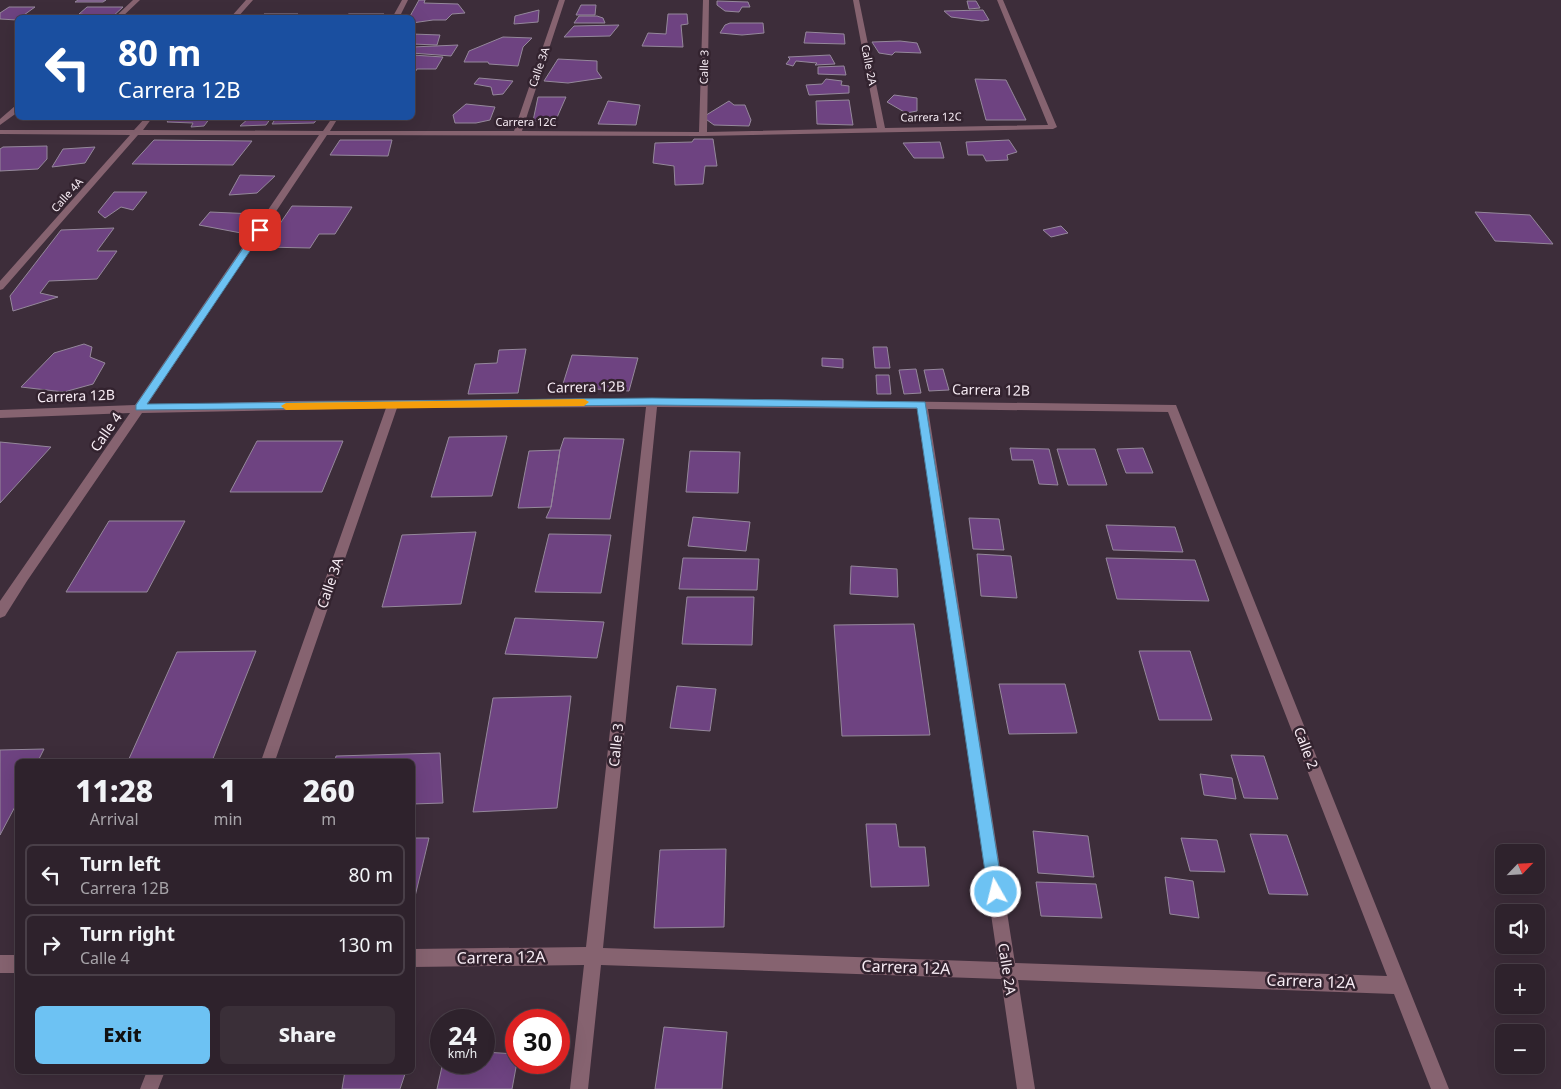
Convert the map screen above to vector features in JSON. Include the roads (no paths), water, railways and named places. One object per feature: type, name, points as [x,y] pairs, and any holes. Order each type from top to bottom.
[{"type":"street","points":[[120,15],[137,0]]},
{"type":"street","points":[[235,15],[250,0]]},
{"type":"street","points":[[397,15],[406,0]]},
{"type":"street","name":"Calle 3A","points":[[516,133],[562,0]]},
{"type":"street","name":"Calle 3","points":[[703,134],[706,0]]},
{"type":"street","name":"Calle 2A","points":[[856,0],[881,129]]},
{"type":"street","name":"Carrera 12C","points":[[0,132],[703,134],[1053,127],[1000,0]]},
{"type":"street","points":[[0,123],[15,110]]},
{"type":"street","name":"Calle 4A","points":[[0,287],[147,120]]},
{"type":"street","name":"Calle 4","points":[[0,612],[334,120]]},
{"type":"street","name":"Calle 3","points":[[579,1089],[652,402]]},
{"type":"street","name":"Carrera 12B","points":[[0,414],[139,408],[652,402],[1172,408]]},
{"type":"street","name":"Calle 2A","points":[[922,404],[1026,1089]]},
{"type":"street","name":"Calle 3A","points":[[269,759],[392,405]]},
{"type":"street","name":"Calle 2","points":[[1172,408],[1440,1089]]},
{"type":"street","name":"Carrera 12A","points":[[415,958],[593,956],[1399,985]]},
{"type":"street","points":[[0,964],[15,964]]},
{"type":"street","points":[[149,1089],[155,1074]]}]
